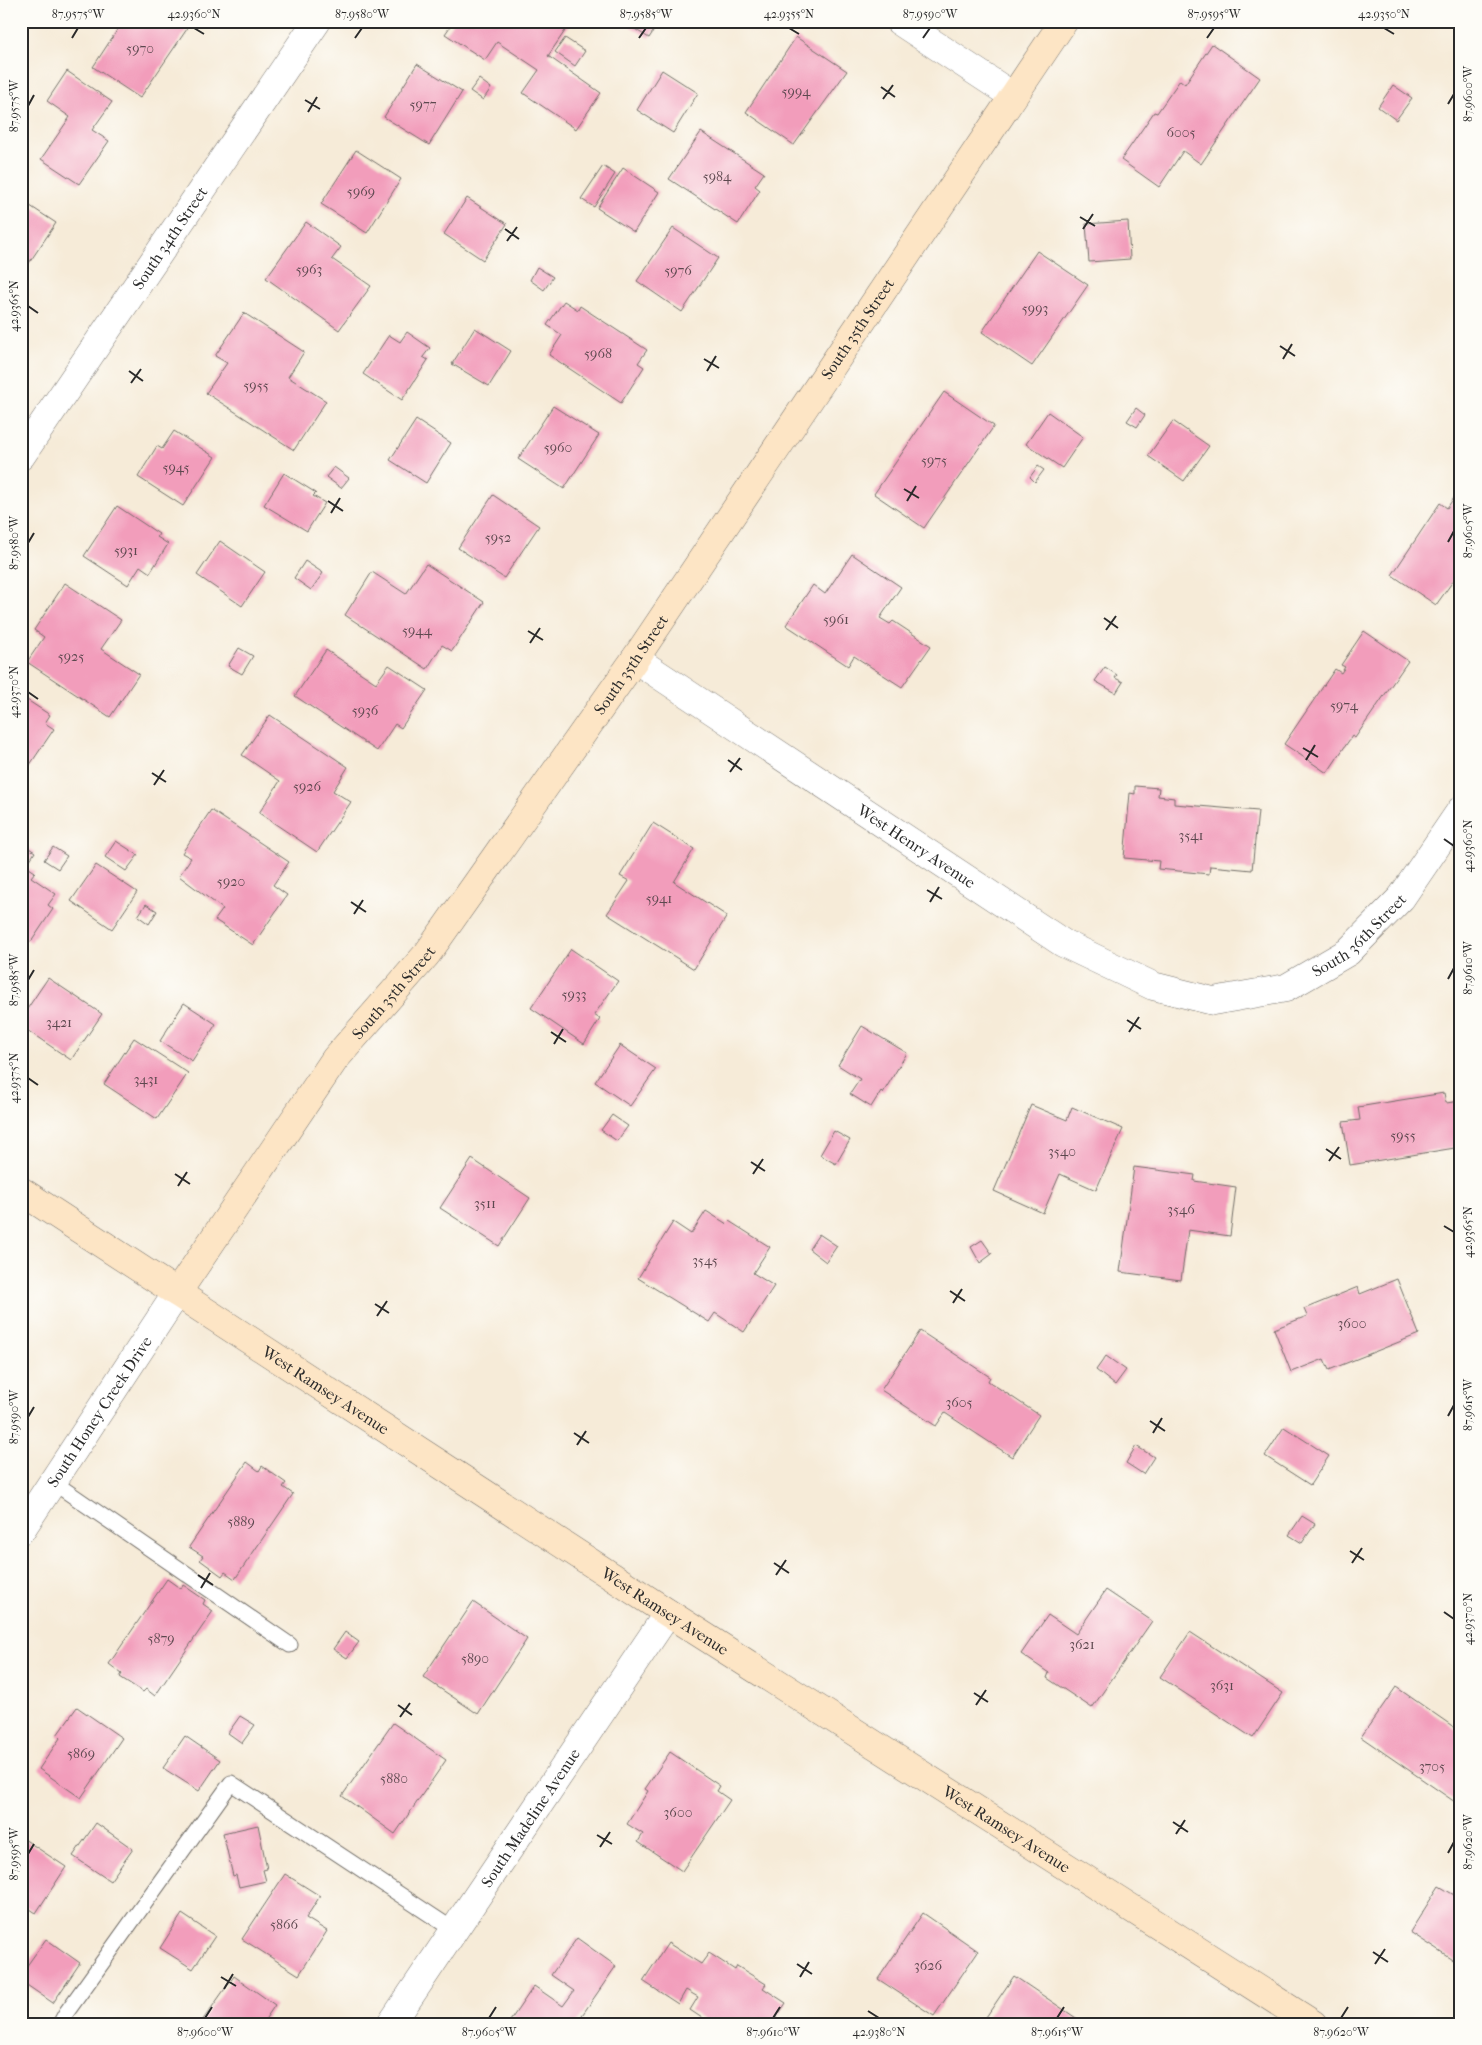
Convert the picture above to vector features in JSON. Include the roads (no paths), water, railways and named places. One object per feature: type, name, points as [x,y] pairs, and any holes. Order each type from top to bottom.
[{"type":"street","name":"South 34th Street","points":[[21,456],[318,21]]},
{"type":"street","points":[[899,21],[1013,96]]},
{"type":"street","name":"South 35th Street","points":[[176,1293],[335,1059],[427,954],[634,659],[1064,21]]},
{"type":"street","name":"West Henry Avenue","points":[[634,659],[1063,943],[1153,986],[1214,1001]]},
{"type":"street","name":"South 36th Street","points":[[1214,1001],[1286,988],[1348,952],[1401,898],[1461,810]]},
{"type":"street","name":"West Ramsey Avenue","points":[[21,1191],[668,1613],[1314,2024]]},
{"type":"street","name":"South Honey Creek Drive","points":[[21,1530],[176,1293]]},
{"type":"street","name":"South Madeline Avenue","points":[[392,2024],[668,1613]]},
{"type":"lane","points":[[53,1482],[290,1645]]},
{"type":"lane","points":[[60,2024],[231,1783],[455,1932]]}]
